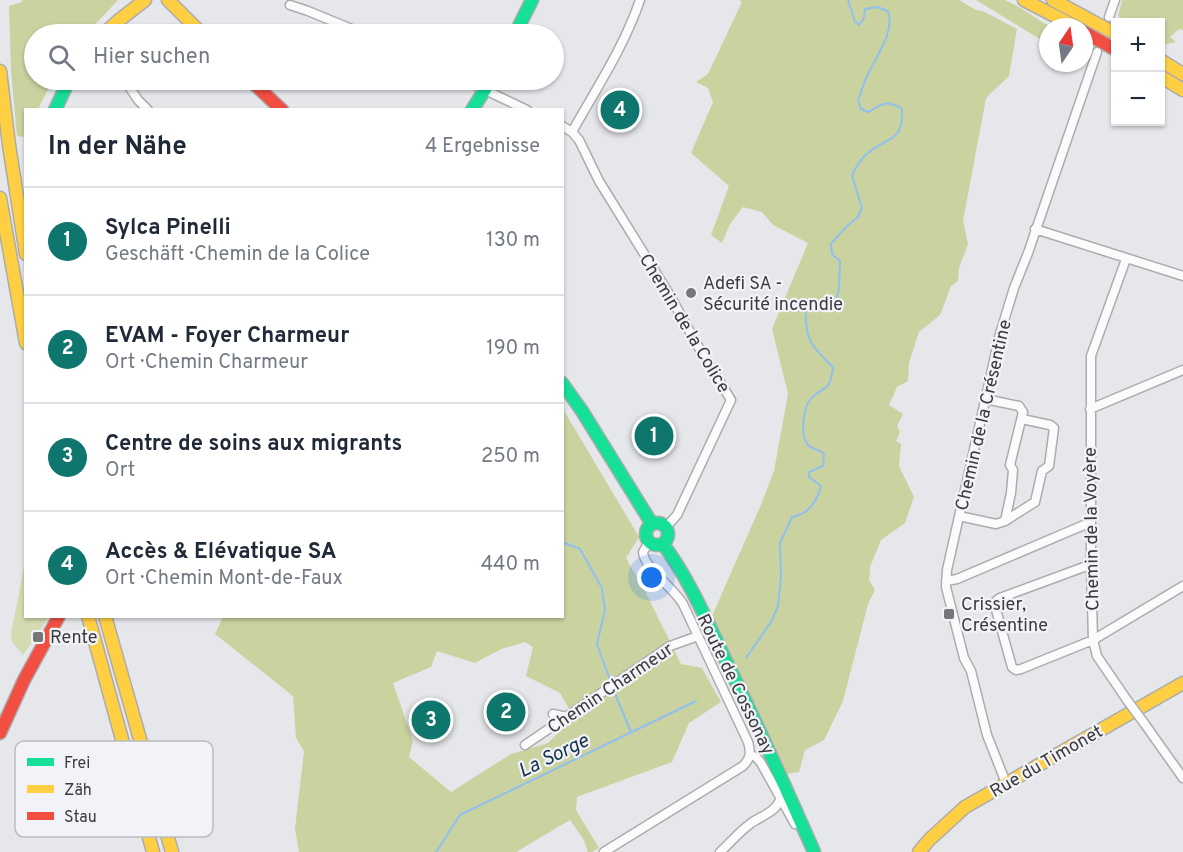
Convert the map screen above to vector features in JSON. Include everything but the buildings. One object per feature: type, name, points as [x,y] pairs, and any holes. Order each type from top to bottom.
[{"type":"main road","points":[[115,24],[145,0]]},
{"type":"main road","points":[[168,0],[192,24]]},
{"type":"main road","points":[[520,24],[532,0]]},
{"type":"main road","points":[[1024,0],[1059,18]]},
{"type":"main road","points":[[1053,0],[1111,31]]},
{"type":"main road","points":[[1093,37],[1111,47]]},
{"type":"main road","points":[[1165,63],[1183,74]]},
{"type":"main road","points":[[0,71],[24,241]]},
{"type":"main road","points":[[1165,79],[1183,90]]},
{"type":"main road","points":[[56,108],[64,90]]},
{"type":"main road","points":[[261,90],[280,108]]},
{"type":"main road","points":[[473,108],[484,90]]},
{"type":"main road","points":[[0,198],[24,332]]},
{"type":"main road","points":[[564,385],[586,416],[652,524]]},
{"type":"main road","points":[[661,523],[666,527],[668,534],[663,544],[656,545],[649,542],[646,532],[649,526],[661,523]]},
{"type":"main road","name":"Route de Cossonay","points":[[663,544],[677,563],[710,627],[773,758],[799,826],[816,852]]},
{"type":"main road","points":[[0,733],[24,680],[58,618]]},
{"type":"main road","points":[[89,618],[122,741]]},
{"type":"main road","points":[[106,618],[140,741]]},
{"type":"main road","name":"Rue du Timonet","points":[[919,852],[966,807],[1183,683]]},
{"type":"main road","points":[[149,837],[153,852]]},
{"type":"main road","points":[[168,837],[172,852]]},
{"type":"street","points":[[572,132],[617,52],[640,0]]},
{"type":"street","points":[[1109,16],[1115,0]]},
{"type":"street","points":[[290,5],[340,24]]},
{"type":"street","name":"Chemin de la Crésentine","points":[[1006,783],[987,735],[971,670],[964,658],[945,587],[947,570],[1000,334],[1097,52]]},
{"type":"street","points":[[131,90],[146,108]]},
{"type":"street","points":[[497,90],[524,108]]},
{"type":"street","name":"Chemin de la Colice","points":[[564,127],[579,140],[599,181],[731,400],[677,515],[666,527]]},
{"type":"street","points":[[1035,229],[1183,276]]},
{"type":"street","name":"Chemin de la Voyère","points":[[1126,259],[1091,356],[1093,640],[1096,656],[1183,778]]},
{"type":"street","points":[[1090,409],[1183,370]]},
{"type":"street","points":[[984,399],[1019,406],[1023,412],[1010,465],[1013,470],[1011,493],[1005,521]]},
{"type":"street","points":[[959,516],[996,524],[1005,521],[1035,502],[1042,471],[1048,465],[1054,428],[1050,425],[1022,419]]},
{"type":"street","points":[[946,581],[957,579],[1091,522]]},
{"type":"street","points":[[604,852],[743,766],[750,754],[748,742],[677,594],[645,562],[643,552],[649,542]]},
{"type":"street","points":[[1091,567],[1084,567],[996,601],[995,606],[1012,667],[1016,670],[1021,669],[1093,640],[1183,586]]},
{"type":"street","name":"Chemin Charmeur","points":[[525,745],[670,646],[698,636]]},
{"type":"street","points":[[553,714],[567,717]]},
{"type":"street","points":[[750,754],[761,763],[780,800],[799,826]]},
{"type":"street","points":[[720,852],[748,825],[773,810],[780,800]]},
{"type":"green space","points":[[22,0],[118,0],[95,24],[24,24],[24,90],[48,90],[39,108],[24,108],[24,137],[17,136],[11,71],[9,6],[22,2]]},
{"type":"green space","points":[[739,0],[959,0],[1017,29],[1009,76],[986,98],[963,221],[968,244],[959,268],[958,281],[951,286],[940,315],[919,332],[909,363],[908,381],[897,387],[889,405],[903,414],[897,426],[900,432],[896,441],[901,444],[899,466],[914,497],[905,523],[881,540],[870,567],[869,580],[875,590],[868,604],[843,701],[824,740],[805,750],[799,772],[786,774],[712,616],[774,471],[788,394],[772,329],[808,243],[773,225],[762,212],[743,207],[730,224],[722,243],[711,235],[729,186],[691,153],[713,102],[708,88],[696,82],[708,74],[742,2]]},
{"type":"green space","points":[[976,0],[1005,0],[1019,7],[1039,20],[1039,38]]},
{"type":"green space","points":[[1122,0],[1183,0],[1183,30],[1179,29],[1170,37],[1176,42],[1165,44],[1165,18],[1121,18],[1118,16]]},
{"type":"green space","points":[[564,411],[639,537],[626,558],[681,664],[702,668],[721,702],[689,723],[672,762],[577,797],[576,810],[599,848],[592,852],[588,852],[584,840],[570,820],[516,852],[299,852],[295,829],[304,751],[296,738],[293,696],[215,634],[223,618],[564,618]],"holes":[[[525,642],[533,647],[526,676],[560,693],[574,717],[548,743],[511,754],[451,792],[409,757],[413,741],[393,683],[431,667],[437,651],[475,663],[501,649]]]},
{"type":"green space","points":[[24,566],[24,618],[48,618],[23,655],[12,642],[11,634]]},
{"type":"waterway","name":"La Sorge","points":[[746,658],[771,622],[778,606],[781,577],[780,543],[792,517],[808,510],[821,486],[809,477],[809,472],[823,466],[824,454],[808,445],[803,422],[808,404],[828,385],[833,367],[811,342],[806,328],[806,309],[836,302],[840,261],[832,254],[831,244],[858,217],[862,208],[852,175],[866,154],[898,132],[902,119],[902,109],[893,104],[881,105],[869,112],[861,109],[858,101],[887,35],[890,19],[888,11],[877,7],[865,9],[864,18],[859,25],[855,22],[848,0]]},
{"type":"waterway","points":[[564,543],[580,549],[602,588],[605,610],[597,644],[611,683]]},
{"type":"waterway","points":[[613,689],[631,732]]},
{"type":"waterway","name":"La Sorge","points":[[436,852],[460,815],[696,701]]},
{"type":"traffic: fast","points":[[520,24],[532,0]]},
{"type":"traffic: fast","points":[[56,108],[64,90]]},
{"type":"traffic: fast","points":[[473,108],[485,90]]},
{"type":"traffic: fast","points":[[564,386],[652,524]]},
{"type":"traffic: fast","points":[[657,523],[665,526],[668,534],[665,542],[657,545],[649,542],[646,534],[649,526],[657,523]]},
{"type":"traffic: fast","points":[[663,544],[681,571],[705,616],[814,852]]},
{"type":"traffic: slow","points":[[115,24],[145,0]]},
{"type":"traffic: slow","points":[[168,0],[192,24]]},
{"type":"traffic: slow","points":[[1024,0],[1059,18]]},
{"type":"traffic: slow","points":[[1053,0],[1111,31]]},
{"type":"traffic: slow","points":[[1165,63],[1183,74]]},
{"type":"traffic: slow","points":[[0,71],[24,241]]},
{"type":"traffic: slow","points":[[1165,79],[1183,90]]},
{"type":"traffic: slow","points":[[0,198],[24,332]]},
{"type":"traffic: slow","points":[[89,618],[122,741]]},
{"type":"traffic: slow","points":[[106,618],[140,741]]},
{"type":"traffic: slow","points":[[919,852],[965,807],[1183,683]]},
{"type":"traffic: slow","points":[[149,837],[153,852]]},
{"type":"traffic: slow","points":[[168,837],[172,852]]},
{"type":"traffic: jam","points":[[1093,37],[1111,47]]},
{"type":"traffic: jam","points":[[261,90],[280,108]]},
{"type":"traffic: jam","points":[[0,733],[24,680],[58,618]]},
{"type":"place","name":"Accès & Elévatique SA","points":[[620,110]]},
{"type":"place","name":"Adefi SA - Sécurité incendie","points":[[691,293]]},
{"type":"place","name":"Sylca Pinelli","points":[[654,436]]},
{"type":"place","name":"Crissier, Crésentine","points":[[949,614]]},
{"type":"place","name":"Rente","points":[[38,637]]},
{"type":"place","name":"EVAM - Foyer Charmeur","points":[[506,712]]},
{"type":"place","name":"Centre de soins aux migrants","points":[[431,720]]}]
